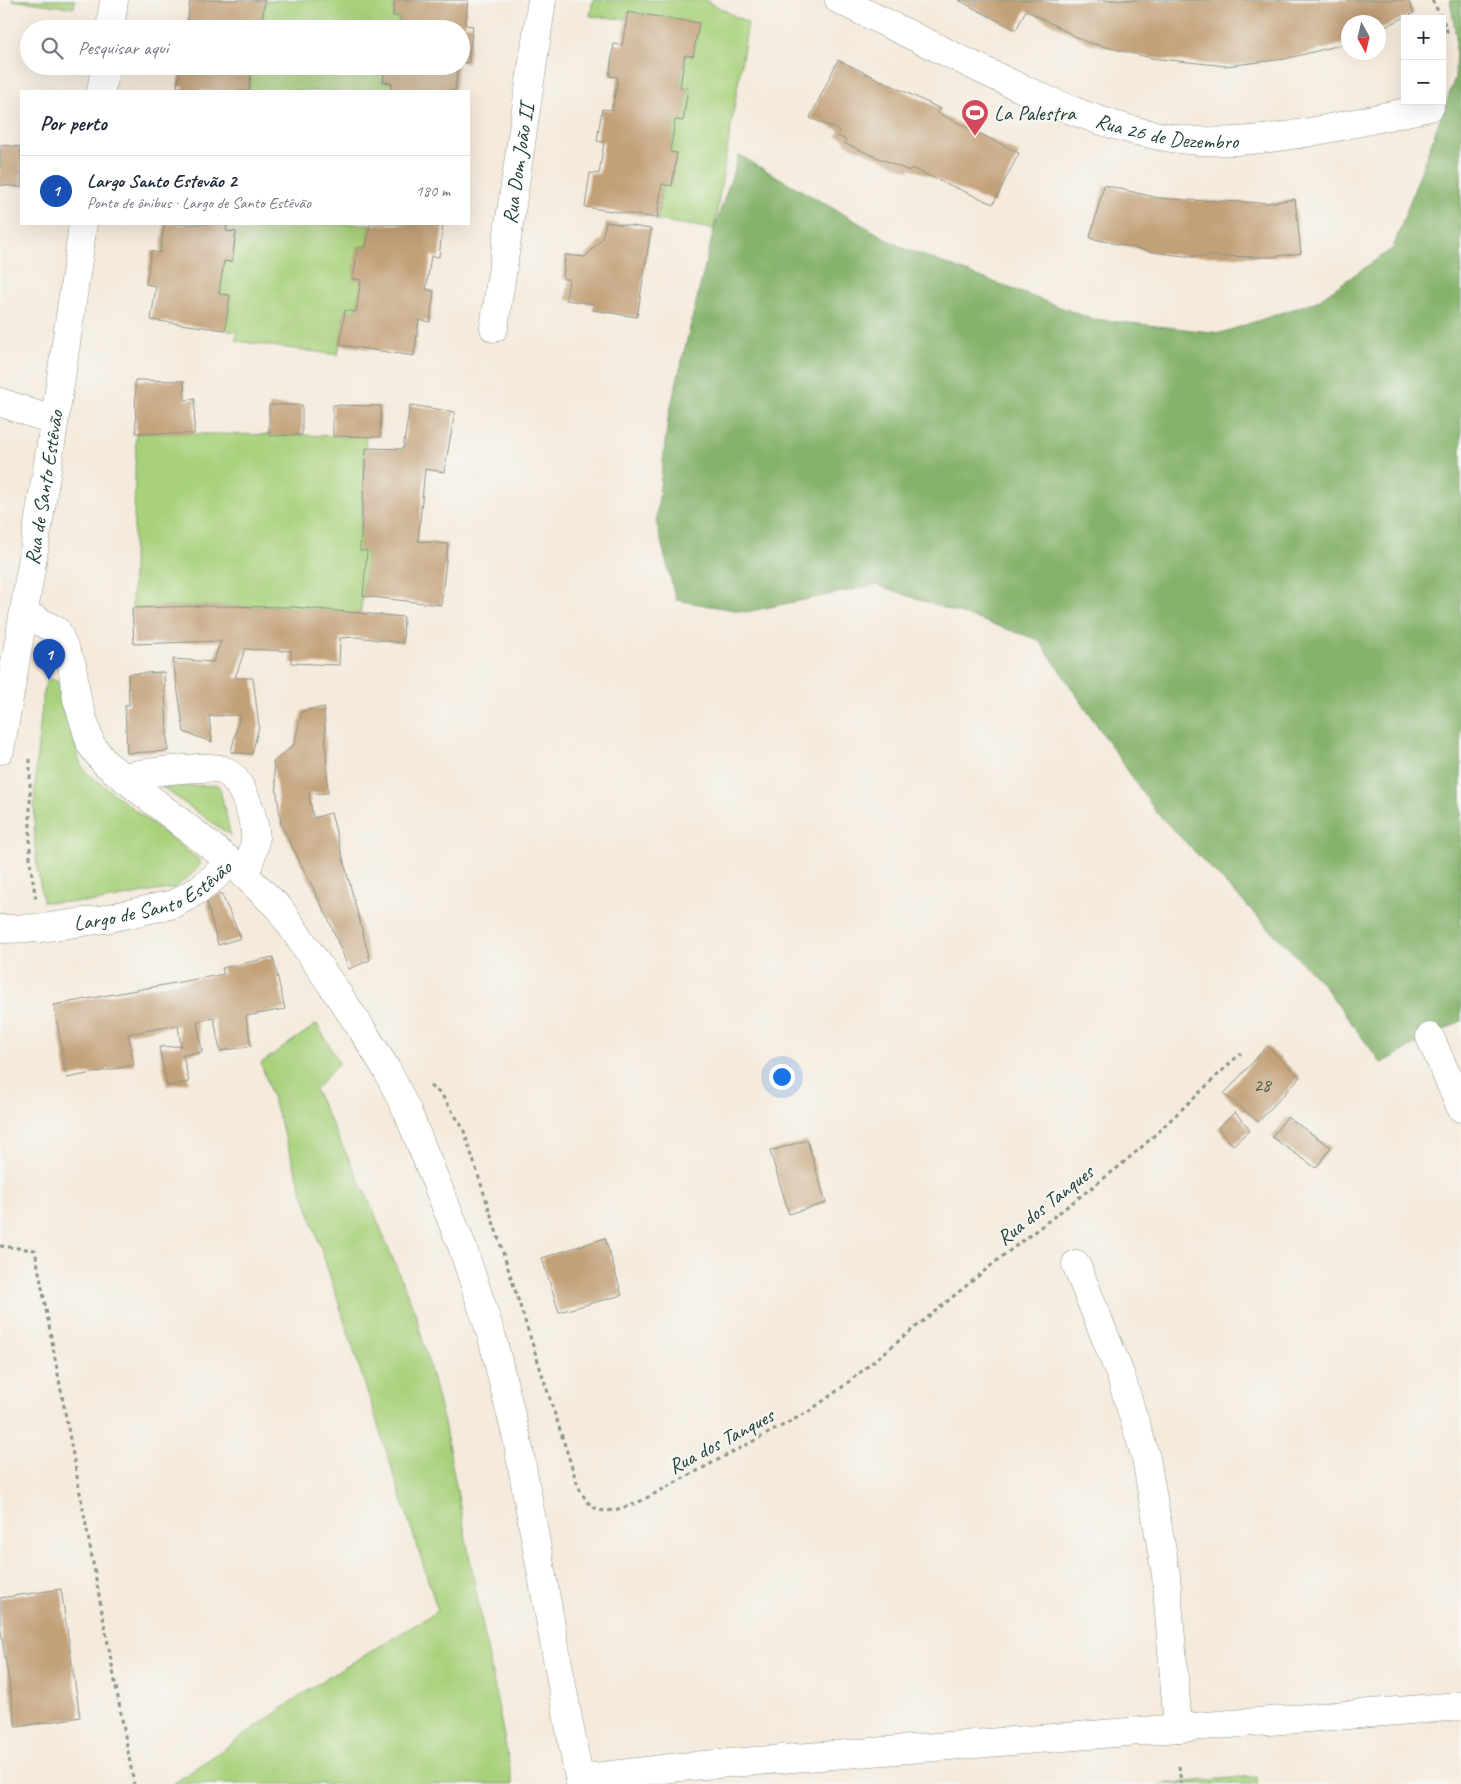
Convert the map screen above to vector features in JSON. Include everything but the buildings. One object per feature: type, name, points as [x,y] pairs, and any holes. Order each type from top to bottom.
[{"type":"street","points":[[111,20],[114,0]]},
{"type":"street","name":"Rua Dom João II","points":[[494,328],[542,0]]},
{"type":"street","name":"Rua 26 de Dezembro","points":[[839,0],[1032,94],[1110,123],[1164,136],[1199,140],[1232,140],[1289,135],[1430,106]]},
{"type":"street","points":[[101,90],[104,75]]},
{"type":"street","name":"Rua de Santo Estêvão","points":[[0,750],[24,613],[83,225]]},
{"type":"street","points":[[0,402],[54,421]]},
{"type":"street","name":"Largo de Santo Estêvão","points":[[0,928],[41,928],[104,919],[174,904],[238,868],[105,763],[91,745],[77,699],[72,665],[57,631],[24,613]]},
{"type":"street","points":[[123,777],[165,770],[215,768],[231,774],[246,800],[255,832],[255,843],[238,868],[279,908],[361,1028],[386,1070],[408,1114],[462,1246],[492,1338],[517,1439],[580,1781],[679,1767],[1461,1706]]},
{"type":"street","points":[[1430,1037],[1461,1108]]},
{"type":"street","points":[[1076,1264],[1120,1374],[1146,1458],[1166,1575],[1178,1728]]},
{"type":"path","points":[[1432,0],[1440,15]]},
{"type":"path","points":[[30,758],[30,862],[41,928]]},
{"type":"path","name":"Rua dos Tanques","points":[[428,1084],[441,1094],[463,1128],[578,1486],[590,1506],[598,1510],[609,1511],[637,1503],[808,1412],[841,1388],[1004,1256],[1116,1169],[1143,1146],[1241,1053]]},
{"type":"path","points":[[0,1246],[35,1250],[134,1784]]},
{"type":"path","points":[[1179,1766],[1181,1784]]},
{"type":"green space","points":[[11,0],[75,0],[74,8]]},
{"type":"green space","points":[[395,0],[393,16],[400,17],[400,20],[262,20],[265,1]]},
{"type":"green space","points":[[593,0],[705,0],[748,23],[714,229],[655,220],[657,218],[675,120],[683,121],[688,89],[680,87],[685,55],[693,56],[699,23],[628,12],[627,19],[590,16]]},
{"type":"green space","points":[[1450,0],[1461,0],[1461,1021],[1381,1063],[1322,983],[1156,812],[1039,640],[876,585],[746,612],[676,600],[656,521],[668,418],[714,229],[739,155],[903,248],[1092,319],[1221,333],[1317,301],[1393,248],[1455,78],[1456,37]]},
{"type":"green space","points":[[251,75],[384,75],[383,82],[392,83],[391,90],[249,90]]},
{"type":"green space","points":[[227,225],[370,225],[366,248],[358,247],[353,279],[361,280],[356,312],[345,310],[338,355],[236,341],[237,332],[225,330],[230,295],[219,294],[224,261],[232,262],[236,232],[226,231]]},
{"type":"green space","points":[[136,433],[366,436],[360,551],[367,551],[360,614],[293,607],[203,606],[132,608]]},
{"type":"green space","points":[[50,679],[57,680],[80,763],[86,772],[198,859],[200,865],[190,876],[174,888],[94,902],[43,902],[37,866],[34,806],[44,689]]},
{"type":"green space","points":[[219,785],[231,836],[162,787]]},
{"type":"green space","points":[[317,1024],[339,1063],[315,1090],[368,1198],[416,1315],[444,1423],[513,1784],[173,1784],[322,1681],[438,1611],[261,1063]]},
{"type":"green space","points":[[1256,1776],[1257,1784],[1159,1784]]},
{"type":"place","name":"La Palestra","points":[[975,137]]},
{"type":"place","name":"Largo Santo Estevão 2","points":[[49,680]]}]
